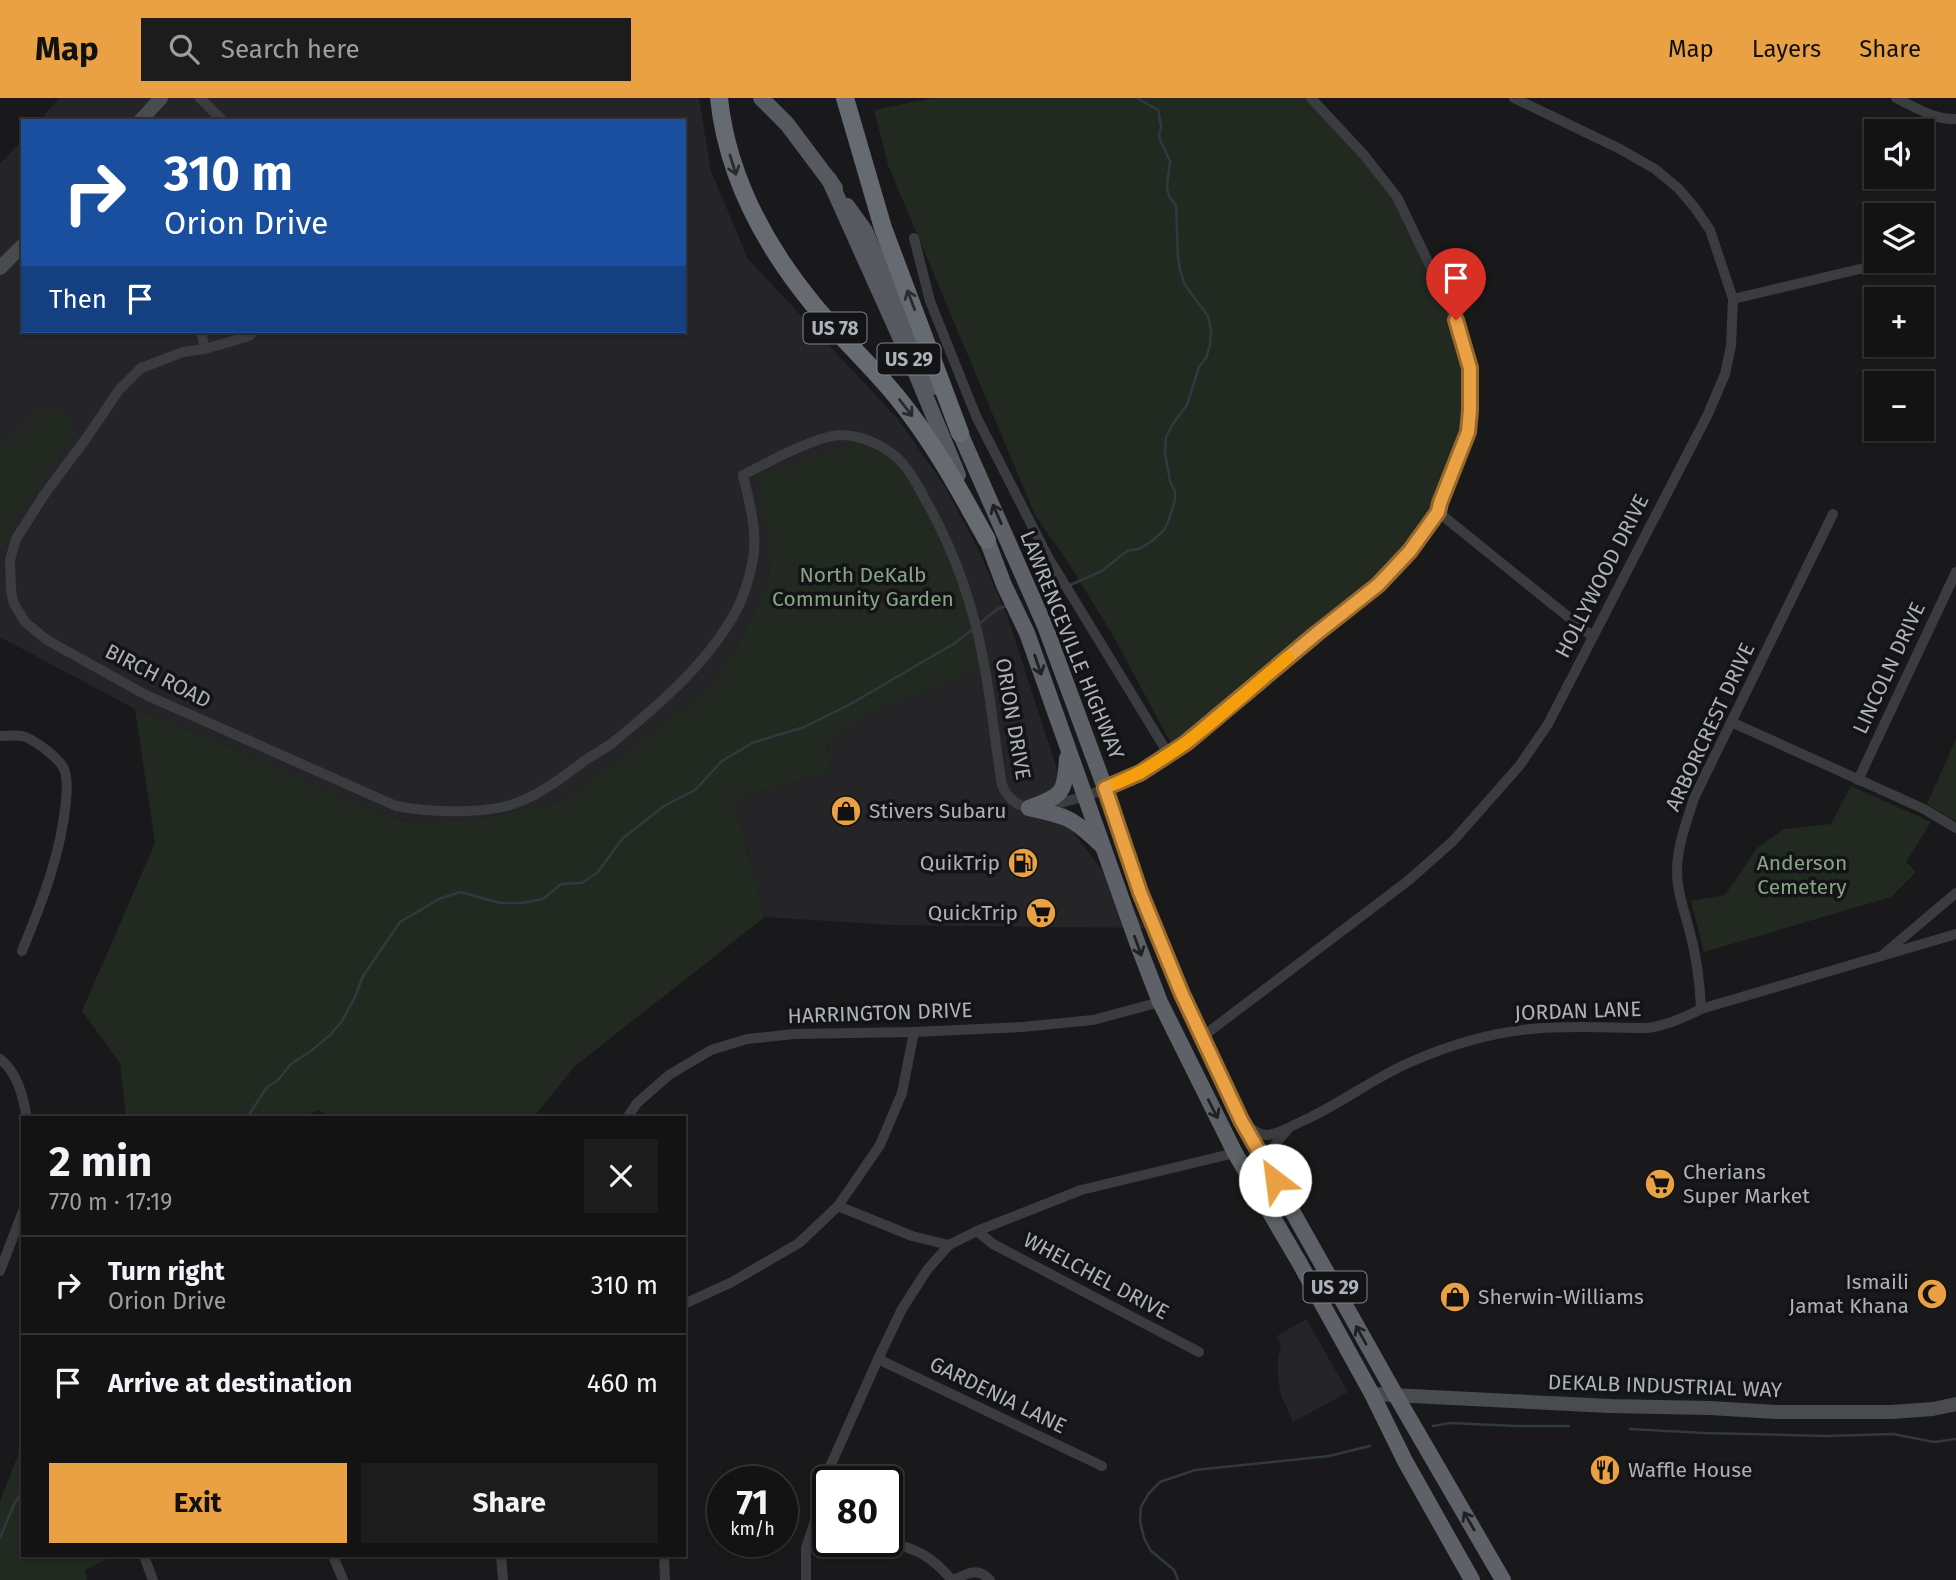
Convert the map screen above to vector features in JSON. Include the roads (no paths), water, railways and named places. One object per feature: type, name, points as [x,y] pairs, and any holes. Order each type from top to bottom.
[{"type":"highway","name":"US 78","points":[[719,98],[727,145],[738,181],[782,264],[813,304],[922,428],[988,540]]},
{"type":"highway","points":[[845,98],[883,228],[960,433]]},
{"type":"highway","name":"LAWRENCEVILLE HIGHWAY","points":[[960,433],[1045,626],[1140,892],[1181,992],[1241,1120],[1395,1394]]},
{"type":"highway","name":"LAWRENCEVILLE HIGHWAY","points":[[988,540],[1004,585],[1027,634],[1160,1002],[1235,1153],[1372,1394]]},
{"type":"highway","points":[[1029,808],[1055,798],[1060,793],[1066,775],[1067,748]]},
{"type":"highway","points":[[1029,808],[1077,822],[1102,845]]},
{"type":"highway","name":"US 29","points":[[1372,1394],[1405,1461],[1472,1580]]},
{"type":"highway","name":"US 29","points":[[1395,1394],[1502,1577]]},
{"type":"main road","points":[[142,119],[161,98]]},
{"type":"main road","name":"LAWRENCEVILLE HIGHWAY","points":[[761,98],[787,124],[865,231],[915,346],[960,433]]},
{"type":"main road","name":"LAWRENCEVILLE HIGHWAY","points":[[828,179],[988,540]]},
{"type":"main road","points":[[0,268],[21,246]]},
{"type":"main road","name":"DEKALB INDUSTRIAL WAY","points":[[1372,1394],[1776,1412],[1891,1412],[1933,1409],[1956,1404]]},
{"type":"street","points":[[200,98],[221,119]]},
{"type":"street","name":"ORION DRIVE","points":[[743,475],[794,450],[841,435],[877,444],[896,456],[912,476],[944,533],[967,596],[984,663],[1002,785],[1004,791],[1016,803],[1029,808],[1084,796],[1140,773],[1169,755],[1378,585],[1410,551],[1438,512],[1468,432],[1470,368],[1456,320],[1397,197],[1364,155],[1311,98]]},
{"type":"street","name":"HOLLYWOOD DRIVE","points":[[1202,1037],[1409,880],[1453,841],[1496,795],[1548,724],[1708,414],[1725,374],[1731,346],[1733,299],[1710,230],[1695,208],[1678,188],[1655,169],[1620,149],[1514,98]]},
{"type":"street","points":[[1896,98],[1933,116],[1956,118]]},
{"type":"street","points":[[914,238],[930,301],[976,416],[1048,557],[1169,755]]},
{"type":"street","points":[[1733,299],[1864,268]]},
{"type":"street","points":[[201,333],[205,349]]},
{"type":"street","points":[[5,559],[30,517],[119,390],[141,368],[183,352],[205,349],[252,333]]},
{"type":"street","name":"BIRCH ROAD","points":[[5,559],[14,604],[25,622],[47,640],[146,695],[396,807],[418,811],[504,807],[524,800],[562,778],[609,745],[688,675],[714,646],[731,621],[754,557],[753,517],[743,475]]},
{"type":"street","points":[[1438,512],[1592,636]]},
{"type":"street","name":"ARBORCREST DRIVE","points":[[1702,1009],[1690,931],[1679,895],[1677,870],[1681,841],[1694,797],[1833,514]]},
{"type":"street","name":"LINCOLN DRIVE","points":[[1857,780],[1956,572]]},
{"type":"street","points":[[1731,722],[1924,809],[1956,828]]},
{"type":"street","points":[[0,736],[22,736],[55,758],[64,769],[67,789],[58,853],[22,951]]},
{"type":"street","points":[[1882,956],[1956,893]]},
{"type":"street","name":"JORDAN LANE","points":[[1241,1120],[1255,1131],[1267,1135],[1318,1113],[1410,1062],[1465,1042],[1533,1028],[1648,1028],[1678,1021],[1702,1009],[1956,934]]},
{"type":"street","name":"HARRINGTON DRIVE","points":[[628,1116],[637,1103],[669,1075],[711,1050],[747,1039],[794,1034],[1022,1027],[1093,1020],[1160,1002]]},
{"type":"street","points":[[686,1303],[732,1282],[799,1243],[838,1206],[880,1145],[902,1093],[914,1032]]},
{"type":"street","points":[[0,1059],[22,1090],[27,1116]]},
{"type":"street","name":"JORDAN LANE","points":[[1275,1180],[1271,1163],[1272,1152],[1277,1141],[1291,1126]]},
{"type":"street","points":[[830,1466],[902,1309],[927,1270],[949,1245],[977,1231],[1081,1190],[1235,1153]]},
{"type":"street","points":[[838,1206],[912,1236],[949,1245]]},
{"type":"street","points":[[0,1271],[21,1216]]},
{"type":"street","name":"WHELCHEL DRIVE","points":[[977,1231],[993,1244],[1199,1352]]},
{"type":"street","name":"GARDENIA LANE","points":[[878,1359],[1102,1466]]},
{"type":"street","points":[[806,1580],[806,1548],[812,1530]]},
{"type":"street","points":[[903,1547],[923,1553],[953,1580],[974,1572],[981,1573],[990,1580]]},
{"type":"street","points":[[144,1557],[153,1580]]},
{"type":"street","points":[[333,1557],[342,1580]]},
{"type":"street","points":[[501,1557],[503,1580]]},
{"type":"street","points":[[664,1557],[665,1580]]},
{"type":"waterway","points":[[1070,585],[1102,571],[1127,551],[1139,549],[1164,530],[1175,500],[1165,453],[1166,437],[1187,405],[1199,367],[1206,358],[1210,345],[1208,316],[1185,285],[1180,270],[1176,206],[1167,187],[1170,161],[1159,138],[1161,126],[1158,110],[1137,98]]},
{"type":"waterway","points":[[1037,597],[1063,587]]},
{"type":"waterway","points":[[978,625],[997,609],[1007,606]]},
{"type":"waterway","points":[[248,1116],[267,1087],[278,1080],[291,1064],[330,1035],[342,1021],[363,976],[400,922],[439,899],[460,892],[500,903],[522,903],[543,899],[561,884],[582,883],[597,873],[623,838],[664,806],[695,790],[722,761],[752,743],[804,727],[847,706],[955,643],[973,629]]},
{"type":"waterway","points":[[1433,1426],[1450,1423],[1569,1426]]},
{"type":"waterway","points":[[1630,1429],[1826,1436],[1893,1434],[1934,1442],[1956,1439]]},
{"type":"waterway","points":[[1178,1580],[1174,1570],[1151,1551],[1140,1521],[1141,1507],[1149,1493],[1160,1482],[1195,1470],[1329,1456],[1370,1446]]},
{"type":"waterway","points":[[0,1538],[21,1493]]},
{"type":"place","name":"Stivers Subaru","points":[[846,811]]},
{"type":"place","name":"QuikTrip","points":[[1023,863]]},
{"type":"place","name":"QuickTrip","points":[[1041,913]]},
{"type":"place","name":"Cherians Super Market","points":[[1660,1184]]},
{"type":"place","name":"Ismaili Jamat Khana","points":[[1932,1294]]},
{"type":"place","name":"Sherwin-Williams","points":[[1455,1297]]},
{"type":"place","name":"Waffle House","points":[[1605,1470]]},
{"type":"park label","name":"North DeKalb Community Garden","points":[[863,587]]},
{"type":"park label","name":"Anderson Cemetery","points":[[1802,875]]}]
